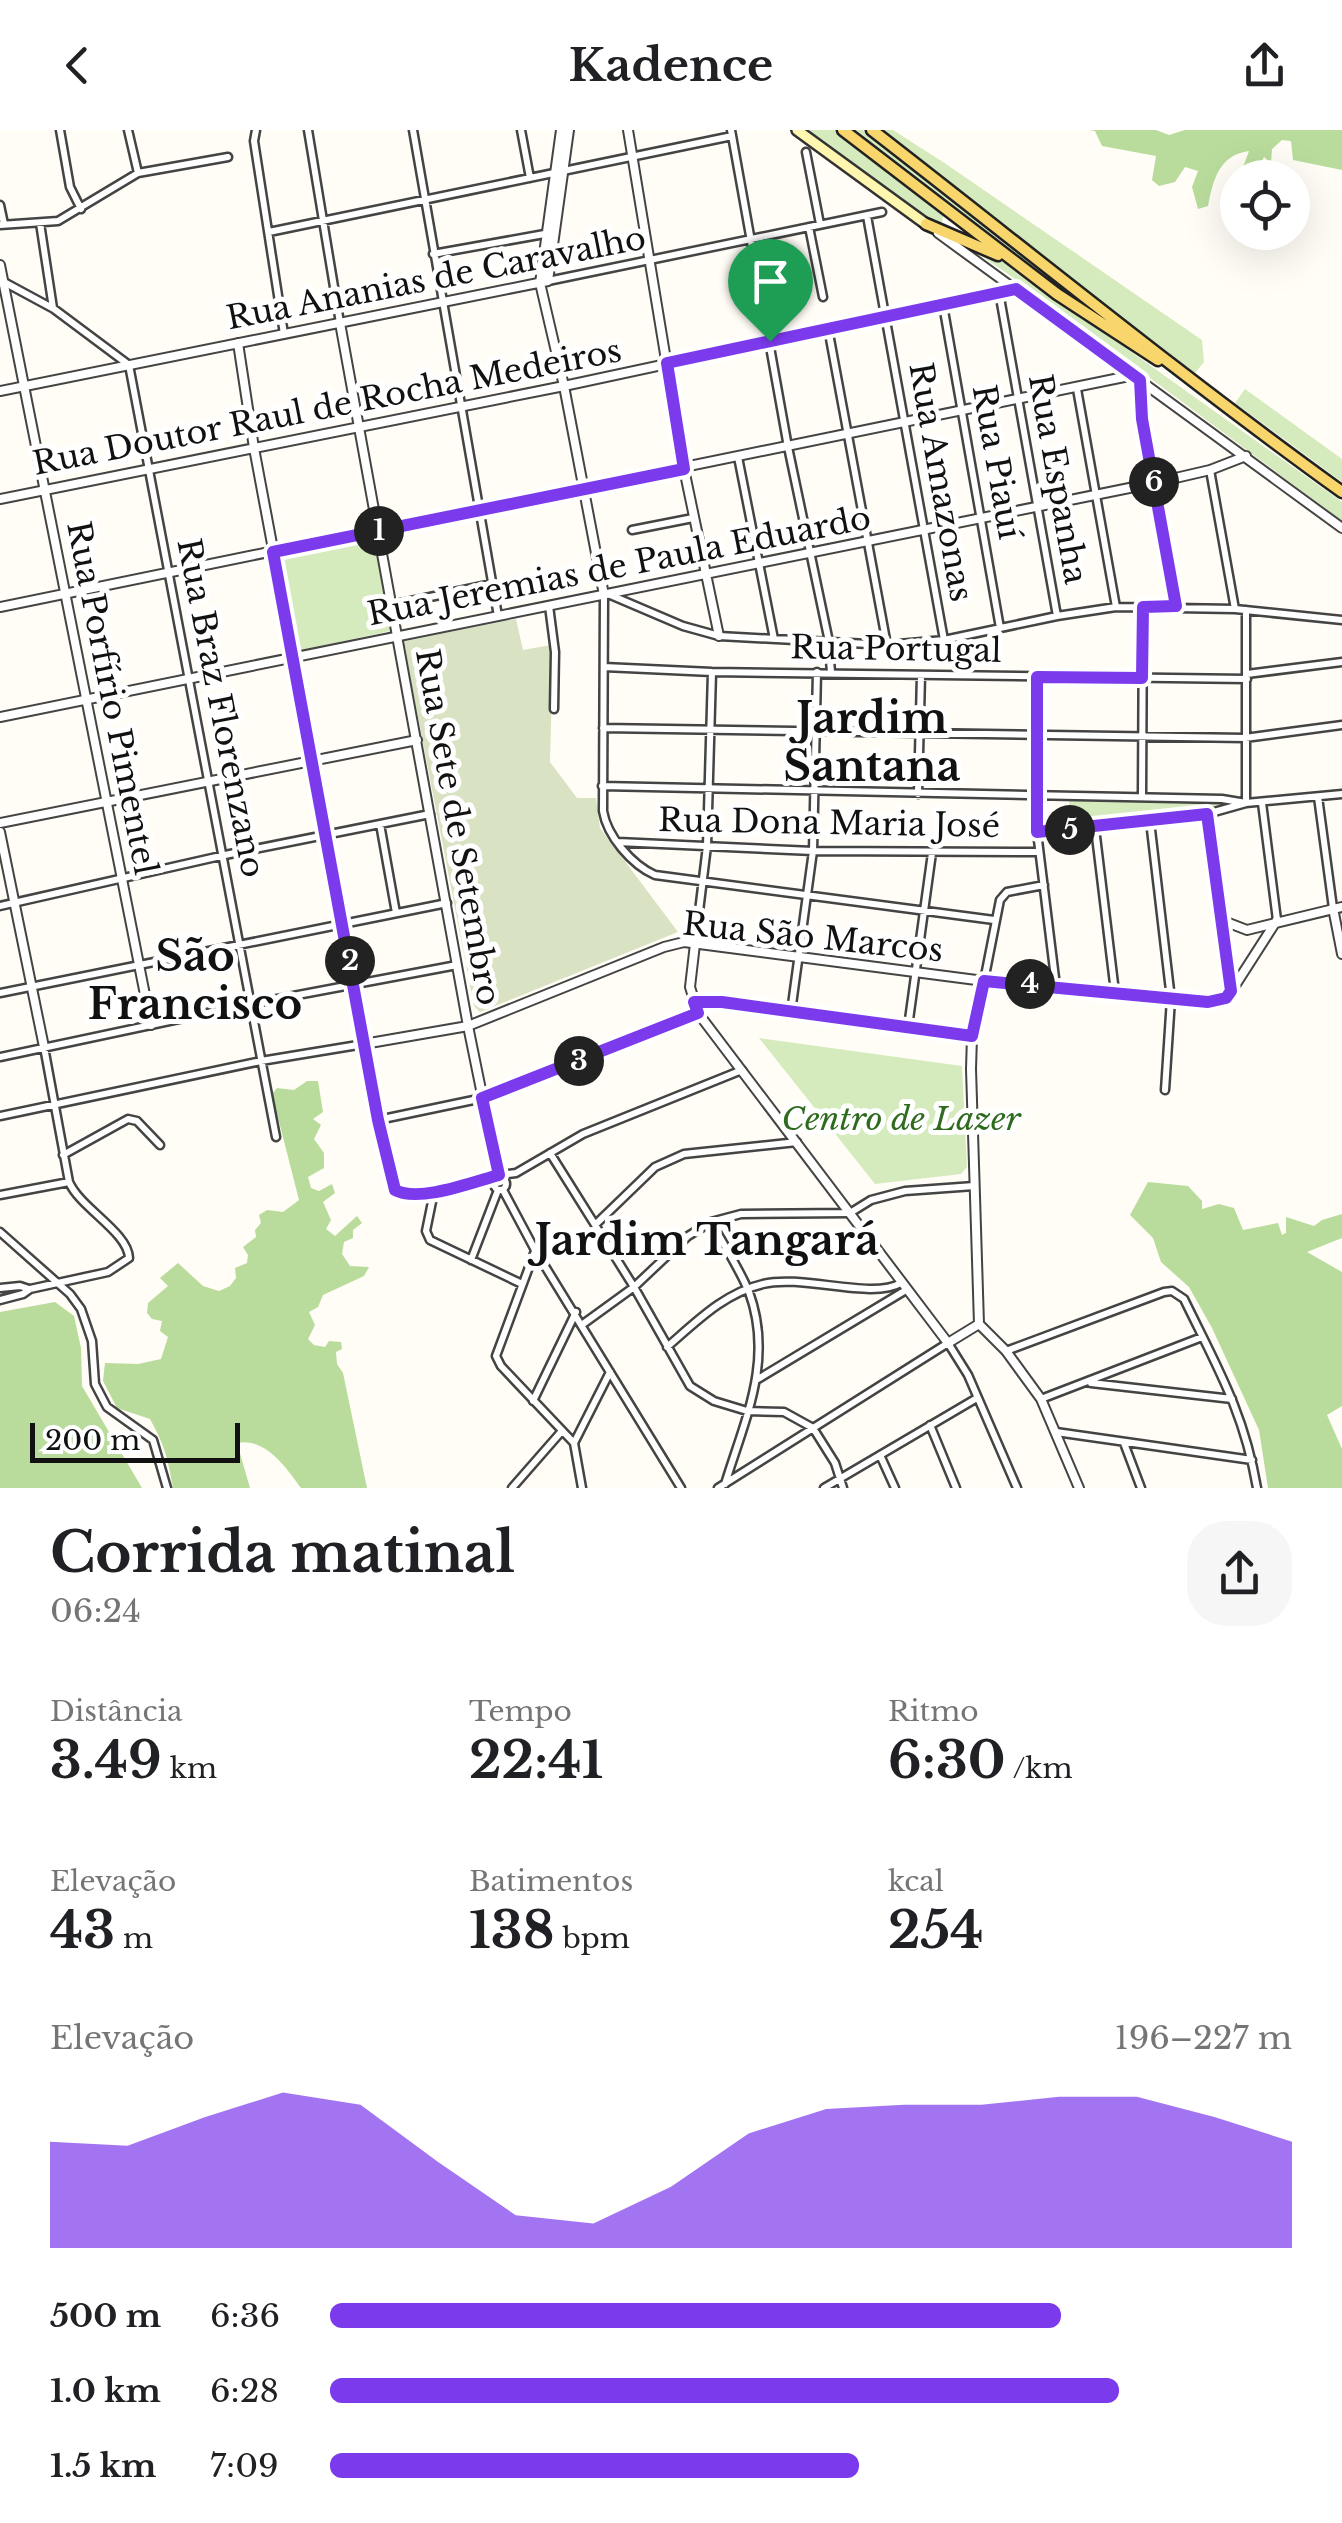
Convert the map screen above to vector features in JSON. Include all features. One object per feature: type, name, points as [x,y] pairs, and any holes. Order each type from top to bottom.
[{"type":"main road","points":[[797,130],[926,224],[1016,263]]},
{"type":"main road","points":[[843,130],[1086,314],[1184,376]]},
{"type":"main road","points":[[872,130],[1184,376],[1342,492]]},
{"type":"street","points":[[60,130],[70,187],[81,210]]},
{"type":"street","points":[[128,130],[138,173]]},
{"type":"street","points":[[256,130],[254,141],[284,334]]},
{"type":"street","name":"Rua Sete de Setembro","points":[[308,130],[377,532],[499,1177]]},
{"type":"street","points":[[414,130],[498,616]]},
{"type":"street","points":[[522,130],[530,178]]},
{"type":"street","points":[[560,130],[544,282],[606,594],[604,819],[618,842],[655,876],[994,920]]},
{"type":"street","points":[[558,173],[569,130]]},
{"type":"street","points":[[628,130],[684,469],[720,636]]},
{"type":"street","points":[[269,232],[732,133],[788,448],[829,642],[831,672]]},
{"type":"street","points":[[806,152],[820,225]]},
{"type":"street","points":[[0,205],[2,224],[63,220],[138,173],[228,158]]},
{"type":"street","name":"Rua Ananias de Caravalho","points":[[0,391],[882,212]]},
{"type":"street","name":"Rua Amazonas","points":[[868,216],[944,640]]},
{"type":"street","points":[[40,222],[54,309]]},
{"type":"street","points":[[926,224],[1342,528]]},
{"type":"street","points":[[809,227],[822,297]]},
{"type":"street","points":[[433,254],[550,233]]},
{"type":"street","name":"Rua Porfírio Pimentel","points":[[0,265],[150,1024]]},
{"type":"street","points":[[2,282],[54,309],[129,365]]},
{"type":"street","name":"Rua Doutor Raul de Rocha Medeiros","points":[[0,499],[564,386],[1016,289]]},
{"type":"street","name":"Rua Espanha","points":[[999,292],[1040,506],[1056,616]]},
{"type":"street","name":"Rua Piauí","points":[[942,304],[1000,628]]},
{"type":"street","points":[[828,328],[888,645]]},
{"type":"street","points":[[238,344],[378,1120],[395,1190],[404,1195],[434,1192],[516,1173],[582,1134],[742,1070]]},
{"type":"street","name":"Rua Braz Florenzano","points":[[129,365],[276,1137]]},
{"type":"street","points":[[0,607],[1138,377]]},
{"type":"street","points":[[1138,377],[1176,606]]},
{"type":"street","points":[[1077,389],[1116,607]]},
{"type":"street","name":"Rua Jeremias de Paula Eduardo","points":[[0,717],[1154,483],[1210,470],[1246,456]]},
{"type":"street","points":[[738,457],[774,639]]},
{"type":"street","points":[[1210,470],[1235,608]]},
{"type":"street","points":[[632,530],[694,518]]},
{"type":"street","points":[[392,604],[492,584]]},
{"type":"street","points":[[606,594],[683,626],[720,636],[888,645],[944,640],[1116,607],[1235,608],[1342,620]]},
{"type":"street","points":[[548,606],[556,652],[554,709]]},
{"type":"street","points":[[1142,797],[1143,607]]},
{"type":"street","points":[[1246,610],[1246,802]]},
{"type":"street","name":"Rua Portugal","points":[[604,666],[712,672],[1142,678],[1247,676],[1342,662]]},
{"type":"street","points":[[712,672],[707,846],[690,986],[698,1013],[948,1343],[968,1376],[1016,1488]]},
{"type":"street","points":[[791,1012],[813,850],[816,672]]},
{"type":"street","points":[[918,794],[921,675]]},
{"type":"street","points":[[1037,677],[1037,832],[1056,986]]},
{"type":"street","points":[[603,728],[1245,738],[1342,725]]},
{"type":"street","points":[[0,822],[417,740]]},
{"type":"street","points":[[602,786],[1262,803],[1342,794]]},
{"type":"street","points":[[1318,798],[1338,908],[1342,954]]},
{"type":"street","points":[[1037,832],[1207,814],[1246,802]]},
{"type":"street","points":[[1231,991],[1278,920],[1262,803]]},
{"type":"street","points":[[0,906],[225,855],[432,814]]},
{"type":"street","points":[[1207,814],[1231,991]]},
{"type":"street","points":[[1150,822],[1171,999],[1165,1090]]},
{"type":"street","points":[[380,824],[396,913]]},
{"type":"street","points":[[1095,828],[1115,992]]},
{"type":"street","points":[[0,832],[69,1182],[79,1198],[125,1244],[129,1258],[108,1272],[56,1282],[0,1300]]},
{"type":"street","name":"Rua Dona Maria José","points":[[618,842],[932,853],[1039,852]]},
{"type":"street","points":[[908,1027],[932,853]]},
{"type":"street","points":[[1044,885],[1003,896],[994,920],[972,1036],[979,1324],[1006,1351],[1041,1398],[1079,1488]]},
{"type":"street","points":[[0,994],[447,903]]},
{"type":"street","points":[[1221,920],[1247,930],[1338,908]]},
{"type":"street","name":"Rua São Marcos","points":[[0,1116],[261,1061],[468,1026],[664,947],[694,944],[984,981],[1171,999],[1219,1002],[1231,991]]},
{"type":"street","points":[[0,1057],[457,965]]},
{"type":"street","points":[[694,1002],[722,1002],[972,1036]]},
{"type":"street","points":[[378,1120],[482,1098],[698,1013]]},
{"type":"street","points":[[63,1154],[128,1119],[137,1121],[160,1145]]},
{"type":"street","points":[[596,1224],[656,1167],[684,1154],[796,1142]]},
{"type":"street","points":[[550,1153],[690,1386],[714,1401],[748,1411],[784,1412],[813,1428],[842,1484]]},
{"type":"street","points":[[499,1177],[494,1184],[681,1488]]},
{"type":"street","points":[[0,1195],[69,1182]]},
{"type":"street","points":[[582,1324],[634,1287],[688,1236],[711,1222],[741,1214],[850,1213],[872,1200],[905,1191],[974,1186]]},
{"type":"street","points":[[471,1260],[500,1190]]},
{"type":"street","points":[[434,1192],[427,1236],[435,1244],[522,1284]]},
{"type":"street","points":[[711,1222],[747,1288],[758,1330],[758,1379],[722,1486]]},
{"type":"street","points":[[0,1232],[70,1294],[88,1323],[92,1372],[108,1407],[153,1440],[167,1488]]},
{"type":"street","points":[[535,1250],[498,1344],[498,1360],[574,1443]]},
{"type":"street","points":[[666,1346],[718,1304],[766,1282],[794,1280],[886,1289],[904,1286]]},
{"type":"street","points":[[758,1379],[904,1286]]},
{"type":"street","points":[[0,1288],[30,1289]]},
{"type":"street","points":[[1006,1351],[1172,1291],[1184,1299],[1234,1399],[1257,1488]]},
{"type":"street","points":[[533,1401],[576,1312]]},
{"type":"street","points":[[722,1486],[979,1324]]},
{"type":"street","points":[[1041,1398],[1202,1337]]},
{"type":"street","points":[[582,1488],[574,1443],[610,1371]]},
{"type":"street","points":[[1088,1383],[1234,1399]]},
{"type":"street","points":[[824,1488],[842,1484],[880,1455],[976,1398]]},
{"type":"street","points":[[930,1425],[956,1488]]},
{"type":"street","points":[[512,1488],[561,1432]]},
{"type":"street","points":[[1056,1432],[1252,1460]]},
{"type":"street","points":[[1124,1443],[1141,1488]]},
{"type":"street","points":[[880,1455],[894,1488]]},
{"type":"green space","points":[[809,130],[834,130],[935,208],[943,216],[942,223],[927,217]]},
{"type":"green space","points":[[852,130],[863,130],[1120,325],[1115,330]]},
{"type":"green space","points":[[878,130],[893,130],[943,162],[1202,340],[1204,362],[1195,373]]},
{"type":"green space","points":[[1089,130],[1156,130],[1169,135],[1185,130],[1342,130],[1342,170],[1310,163],[1310,160],[1293,160],[1291,141],[1282,140],[1272,149],[1271,160],[1246,160],[1249,151],[1220,160],[1208,206],[1198,209],[1192,187],[1198,171],[1185,167],[1175,182],[1159,186],[1152,180],[1156,156],[1102,146],[1095,131]]},
{"type":"green space","points":[[957,239],[1012,267],[1342,502],[1342,521],[1040,296]]},
{"type":"green space","points":[[1245,389],[1342,459],[1342,482],[1235,403]]},
{"type":"green space","points":[[374,539],[390,631],[298,651],[280,556]]},
{"type":"green space","points":[[516,619],[523,650],[551,645],[553,649],[550,762],[577,798],[596,798],[600,828],[678,932],[480,1012],[474,1006],[403,640]]},
{"type":"green space","points":[[1069,798],[1212,803],[1225,805],[1070,827]]},
{"type":"green space","name":"Centro de Lazer","points":[[759,1038],[962,1066],[967,1167],[961,1174],[875,1184]]},
{"type":"green space","points":[[307,1081],[318,1081],[323,1112],[313,1119],[321,1125],[314,1139],[324,1153],[324,1168],[308,1177],[311,1188],[319,1191],[332,1184],[335,1193],[323,1202],[331,1220],[326,1229],[335,1236],[357,1216],[362,1223],[353,1230],[353,1238],[344,1242],[342,1254],[350,1266],[369,1267],[364,1276],[323,1295],[318,1307],[309,1312],[315,1325],[308,1339],[325,1347],[329,1341],[341,1342],[342,1349],[336,1352],[337,1364],[343,1373],[367,1488],[301,1488],[274,1455],[247,1442],[237,1443],[250,1488],[173,1488],[165,1453],[150,1419],[117,1408],[103,1381],[105,1363],[138,1364],[161,1359],[168,1337],[160,1331],[162,1321],[147,1313],[148,1303],[168,1286],[160,1278],[178,1263],[203,1286],[219,1291],[230,1286],[236,1278],[235,1268],[247,1263],[243,1247],[256,1237],[255,1230],[261,1223],[259,1215],[267,1210],[283,1212],[299,1200],[272,1094],[277,1088],[294,1090]]},
{"type":"green space","points":[[1148,1182],[1188,1186],[1202,1201],[1202,1209],[1219,1204],[1234,1208],[1243,1230],[1278,1223],[1282,1235],[1286,1233],[1286,1217],[1314,1226],[1342,1214],[1342,1238],[1307,1252],[1342,1272],[1342,1406],[1327,1415],[1342,1449],[1342,1488],[1268,1488],[1259,1430],[1212,1328],[1189,1287],[1161,1262],[1153,1238],[1130,1215]]},
{"type":"green space","points":[[55,1302],[74,1316],[81,1348],[82,1386],[142,1488],[0,1488],[0,1312]]},
{"type":"district","name":"Jardim Santana","points":[[872,742]]},
{"type":"district","name":"São Francisco","points":[[195,980]]},
{"type":"district","name":"Jardim Tangará","points":[[707,1240]]},
{"type":"route","points":[[1016,289],[1140,380],[1142,419],[1176,606],[1143,607],[1142,678],[1037,677],[1037,832],[1207,814],[1231,991],[1219,1002],[1208,1002],[984,981],[972,1036],[722,1002],[694,1002],[698,1013],[482,1098],[499,1175],[434,1192],[404,1195],[392,1184],[378,1120],[273,552],[684,469],[667,363],[770,341],[1016,289]]}]
